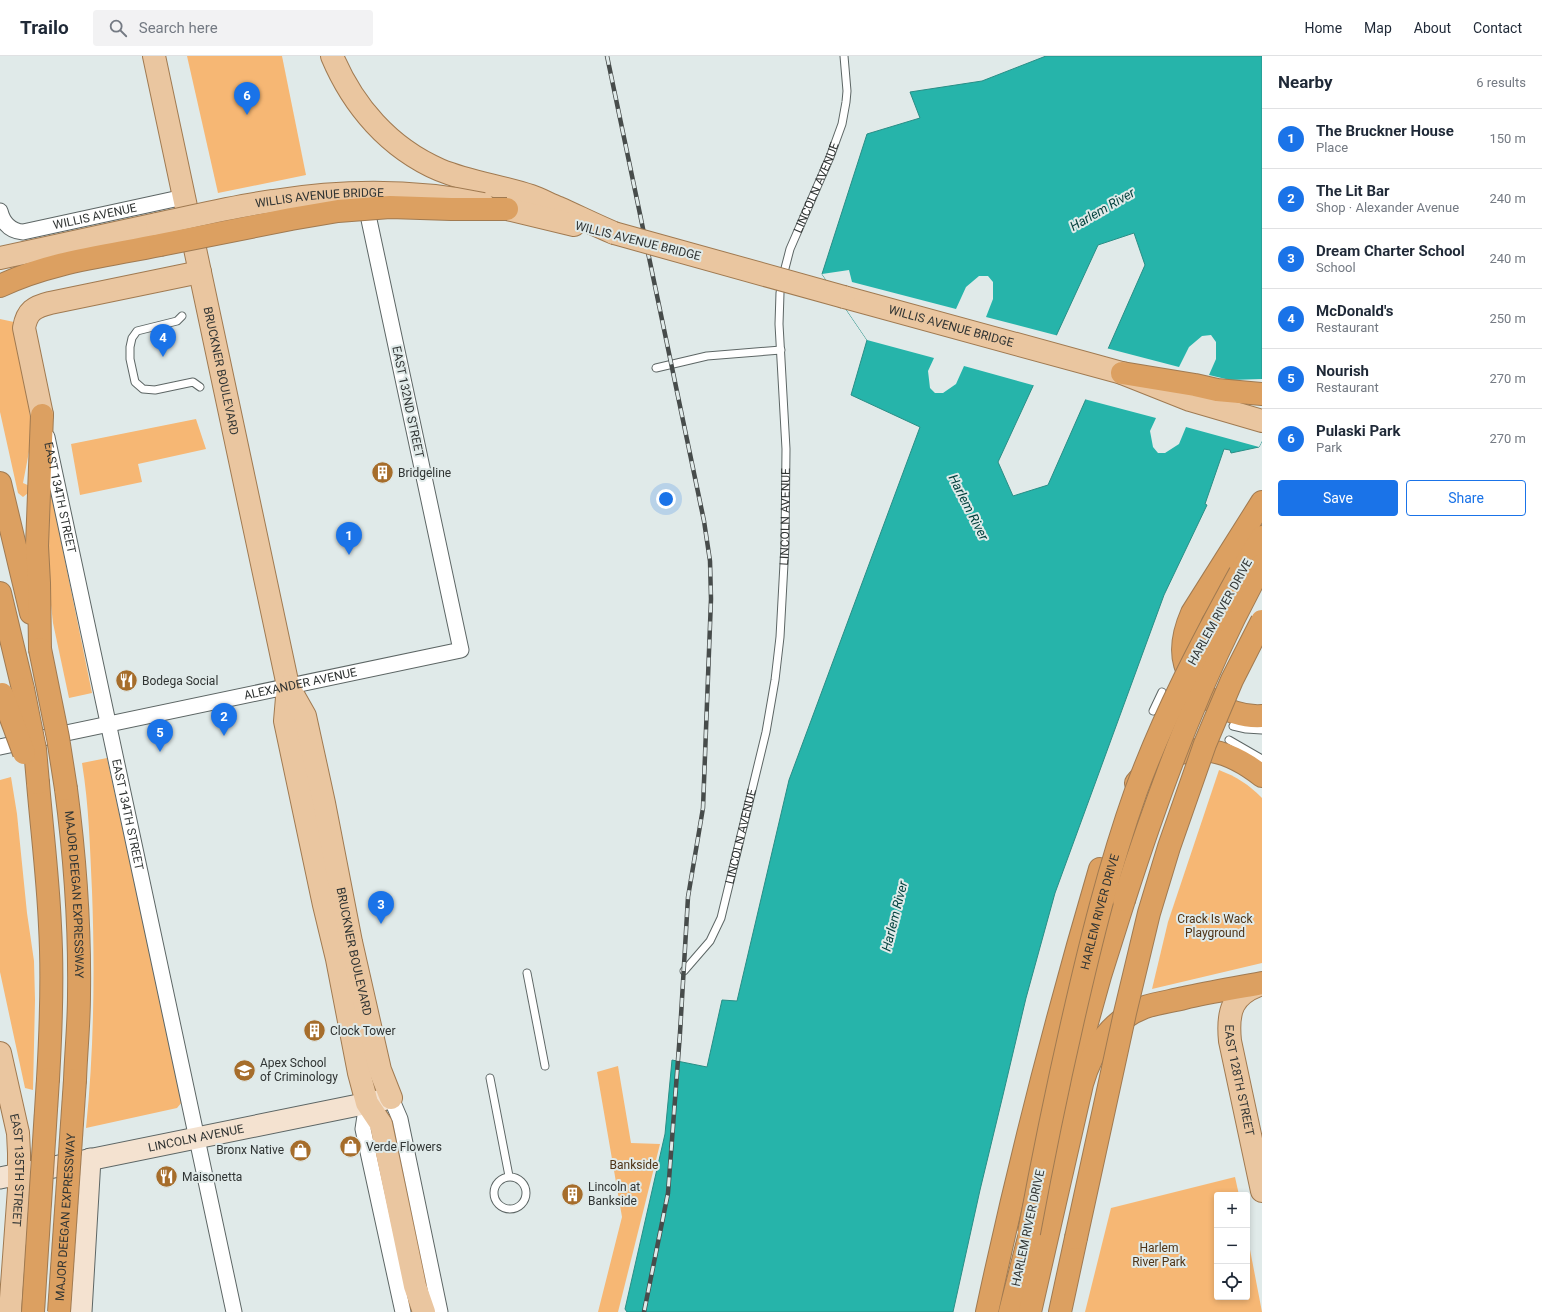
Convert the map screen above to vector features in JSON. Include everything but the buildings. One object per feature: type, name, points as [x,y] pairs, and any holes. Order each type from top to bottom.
[{"type":"highway","points":[[0,286],[44,269],[158,235],[291,219],[338,211],[396,207],[451,210],[507,209]]},
{"type":"highway","points":[[1122,374],[1195,385],[1217,390],[1262,394]]},
{"type":"highway","points":[[40,649],[37,540],[42,415]]},
{"type":"highway","name":"MAJOR DEEGAN EXPRESSWAY","points":[[0,483],[40,649],[58,738],[73,841],[78,931],[79,996],[75,1080],[59,1312]]},
{"type":"highway","points":[[1262,502],[1192,613],[1185,630],[1184,649],[1185,665],[1206,696],[1230,711],[1262,716]]},
{"type":"highway","name":"HARLEM RIVER DRIVE","points":[[1010,1312],[1029,1233],[1048,1132],[1084,972],[1101,902],[1128,815],[1163,724],[1183,680],[1240,573],[1262,537]]},
{"type":"highway","points":[[1029,1233],[1059,1134],[1077,1058],[1104,962],[1149,826],[1173,761],[1217,656],[1242,601],[1262,565]]},
{"type":"highway","points":[[0,592],[9,690],[35,749],[35,784],[47,875],[50,928],[51,1030],[33,1312]]},
{"type":"highway","points":[[1060,1312],[1125,1013],[1149,913],[1169,847],[1213,725],[1232,680],[1262,621]]},
{"type":"highway","points":[[0,655],[24,753],[35,784]]},
{"type":"highway","points":[[987,1312],[1004,1233],[1068,978],[1102,863],[1120,809],[1138,781],[1149,771],[1165,759],[1188,750],[1205,749],[1223,754],[1245,764],[1262,776]]},
{"type":"highway","points":[[1030,1312],[1082,1084],[1092,1055],[1101,1041],[1119,1022],[1146,1007],[1213,992],[1262,984]]},
{"type":"main road","name":"BRUCKNER BOULEVARD","points":[[154,56],[288,686],[285,721],[337,959],[359,1073],[367,1103]]},
{"type":"main road","points":[[336,65],[350,93],[374,123],[402,149],[420,160],[441,170],[532,196],[614,233]]},
{"type":"main road","name":"WILLIS AVENUE BRIDGE","points":[[507,209],[614,233],[1122,374],[1190,400],[1262,421]]},
{"type":"main road","points":[[0,258],[158,235]]},
{"type":"main road","name":"EAST 134TH STREET","points":[[42,415],[24,328],[27,317],[33,309],[200,272]]},
{"type":"main road","name":"BRUCKNER BOULEVARD","points":[[288,686],[305,716],[324,803],[351,942],[380,1070],[391,1098]]},
{"type":"main road","name":"EAST 128TH STREET","points":[[1262,984],[1246,991],[1235,1001],[1230,1014],[1229,1022],[1230,1041],[1262,1191]]},
{"type":"main road","name":"EAST 135TH STREET","points":[[0,1053],[18,1134],[10,1176],[10,1312]]},
{"type":"main road","name":"LINCOLN AVENUE","points":[[10,1176],[391,1098]]},
{"type":"main road","points":[[367,1103],[381,1124],[415,1286],[424,1312]]},
{"type":"main road","points":[[81,1312],[90,1159]]},
{"type":"street","name":"WILLIS AVENUE","points":[[0,211],[7,226],[16,232],[23,232],[184,197]]},
{"type":"street","name":"EAST 132ND STREET","points":[[191,231],[309,207],[365,201],[460,650]]},
{"type":"street","name":"EAST 134TH STREET","points":[[42,415],[198,1138],[234,1312]]},
{"type":"street","name":"ALEXANDER AVENUE","points":[[0,747],[460,650]]},
{"type":"street","name":"BRUCKNER BOULEVARD","points":[[391,1098],[400,1119],[440,1312]]},
{"type":"street","name":"BRUCKNER BOULEVARD","points":[[367,1103],[363,1129],[403,1312]]},
{"type":"lane","name":"LINCOLN AVENUE","points":[[684,972],[710,941],[720,918],[764,738],[775,680],[780,637],[785,545],[786,425],[779,310],[783,276],[796,235],[830,157],[842,124],[846,102],[844,56]]},
{"type":"lane","points":[[182,316],[177,321],[138,331],[134,334],[130,347],[130,359],[135,382],[143,389],[155,390],[193,382],[200,387]]},
{"type":"lane","points":[[656,368],[707,356],[781,350]]},
{"type":"lane","points":[[1153,711],[1162,692]]},
{"type":"lane","points":[[1233,726],[1262,730]]},
{"type":"lane","points":[[1230,740],[1262,759]]},
{"type":"lane","points":[[528,973],[545,1066]]},
{"type":"lane","points":[[490,1078],[509,1176]]},
{"type":"lane","points":[[509,1176],[523,1182],[527,1193],[523,1203],[514,1209],[503,1207],[499,1204],[494,1195],[496,1185],[504,1178],[509,1176]]},
{"type":"green space","points":[[187,56],[282,56],[306,175],[218,193]]},
{"type":"green space","points":[[0,319],[14,322],[14,331],[29,406],[32,436],[23,483],[30,486],[28,493],[23,497],[18,493],[0,412]]},
{"type":"green space","points":[[196,419],[206,449],[138,464],[142,482],[80,495],[71,444]]},
{"type":"green space","points":[[51,492],[92,693],[69,698],[53,623],[45,551],[46,494]]},
{"type":"green space","points":[[107,758],[182,1102],[177,1108],[86,1128],[92,1040],[93,950],[89,827],[82,763]]},
{"type":"green space","name":"Crack Is Wack Playground","points":[[1219,770],[1242,781],[1262,798],[1262,963],[1152,989],[1168,922]]},
{"type":"green space","points":[[11,777],[17,814],[27,913],[34,961],[35,1000],[33,1090],[25,1088],[0,972],[0,780]]},
{"type":"green space","name":"Bankside","points":[[618,1066],[631,1143],[660,1144],[618,1312],[598,1312],[622,1217],[597,1072]]},
{"type":"green space","name":"Harlem River Park","points":[[1235,1177],[1238,1192],[1214,1192],[1214,1300],[1250,1300],[1250,1250],[1262,1312],[1085,1312],[1111,1208]]},
{"type":"water","name":"Harlem River","points":[[1046,56],[1262,56],[1262,441],[1259,447],[1231,453],[1230,450],[1224,449],[1205,504],[1207,505],[1164,595],[1055,893],[1026,998],[980,1190],[953,1312],[627,1312],[625,1309],[665,1134],[672,1060],[707,1067],[722,1000],[737,1001],[789,780],[920,427],[851,395],[867,340],[822,274],[867,134],[920,118],[910,92],[982,81]],"holes":[[[1134,233],[1145,265],[1048,485],[1013,496],[998,462],[1098,245]]]},
{"type":"pier","points":[[849,270],[852,282],[956,309],[966,287],[979,276],[988,276],[993,282],[993,299],[986,317],[1059,336],[1036,386],[964,366],[956,384],[943,393],[935,393],[930,388],[928,371],[934,358],[867,340],[822,274]]},
{"type":"pier","points":[[1211,335],[1216,342],[1216,359],[1209,375],[1230,380],[1262,379],[1262,441],[1259,447],[1186,427],[1179,444],[1165,453],[1158,453],[1153,447],[1150,431],[1156,418],[1084,399],[1106,348],[1179,367],[1189,347],[1202,336]]},
{"type":"railway","points":[[607,56],[704,521],[710,561],[711,599],[703,808],[688,897],[668,1193],[644,1312]]},
{"type":"place","name":"Pulaski Park","points":[[247,115]]},
{"type":"place","name":"McDonald's","points":[[163,357]]},
{"type":"place","name":"Bridgeline","points":[[383,473]]},
{"type":"place","name":"The Bruckner House","points":[[349,555]]},
{"type":"place","name":"Bodega Social","points":[[127,681]]},
{"type":"place","name":"The Lit Bar","points":[[224,736]]},
{"type":"place","name":"Nourish","points":[[160,752]]},
{"type":"place","name":"Dream Charter School","points":[[381,924]]},
{"type":"place","name":"Clock Tower","points":[[314,1031]]},
{"type":"place","name":"Apex School of Criminology","points":[[245,1070]]},
{"type":"place","name":"Verde Flowers","points":[[350,1147]]},
{"type":"place","name":"Bronx Native","points":[[300,1150]]},
{"type":"place","name":"Maisonetta","points":[[167,1177]]},
{"type":"place","name":"Lincoln at Bankside","points":[[573,1194]]}]
